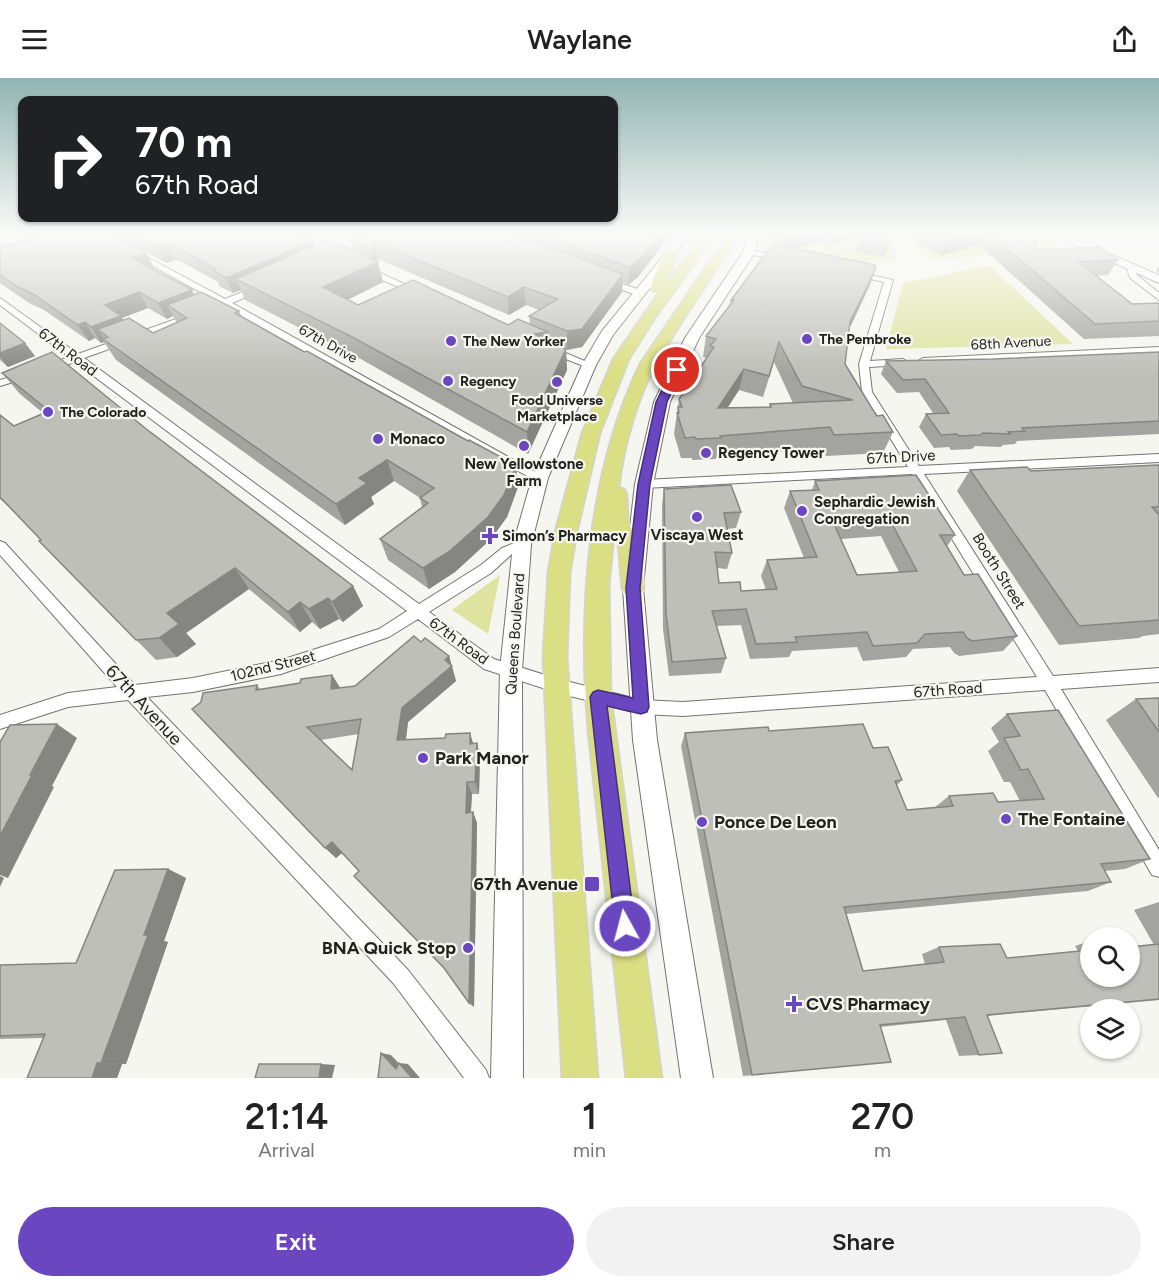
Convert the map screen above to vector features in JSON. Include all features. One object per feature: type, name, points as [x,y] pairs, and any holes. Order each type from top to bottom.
[{"type":"main road","points":[[650,314],[658,281]]},
{"type":"main road","points":[[580,1078],[555,632],[559,573],[591,433],[621,359],[675,281]]},
{"type":"main road","points":[[644,1078],[598,697],[598,584],[611,473],[620,436],[639,383],[650,362],[704,281]]},
{"type":"main road","points":[[611,473],[618,498],[618,523],[629,543],[633,588]]},
{"type":"street","name":"67th Drive","points":[[185,281],[540,478]]},
{"type":"street","points":[[392,281],[432,298]]},
{"type":"street","points":[[605,281],[640,293]]},
{"type":"street","name":"Queens Boulevard","points":[[507,1078],[511,670],[522,545],[540,478],[589,365],[607,334],[650,281]]},
{"type":"street","points":[[697,1078],[641,707],[633,588],[644,484],[662,402],[692,338],[730,281]]},
{"type":"street","name":"Booth Street","points":[[889,281],[864,364],[867,392],[1049,683],[1159,868]]},
{"type":"street","points":[[1139,281],[1159,297]]},
{"type":"street","points":[[0,383],[77,358],[268,285]]},
{"type":"street","name":"67th Road","points":[[0,301],[489,664],[558,687],[641,707],[683,709],[1159,675]]},
{"type":"street","points":[[537,344],[589,365]]},
{"type":"street","name":"68th Avenue","points":[[864,364],[1159,350]]},
{"type":"street","name":"67th Drive","points":[[644,484],[1159,458]]},
{"type":"street","name":"102nd Street","points":[[0,722],[68,700],[193,685],[281,667],[384,633],[420,613],[486,569],[507,550],[522,545]]},
{"type":"street","name":"67th Avenue","points":[[0,546],[132,692],[401,977],[478,1078]]},
{"type":"green space","points":[[914,281],[1006,281],[1073,344],[886,349],[903,283]]},
{"type":"green space","points":[[500,575],[488,634],[452,610]]},
{"type":"building","points":[[9,281],[175,281],[192,290],[158,303],[139,292],[105,305],[121,316],[91,327],[85,322],[78,325],[33,294]]},
{"type":"building","points":[[239,281],[337,281],[323,287],[358,305],[414,281],[508,325],[518,319],[548,332],[534,334],[566,349],[527,432],[352,337]]},
{"type":"building","points":[[468,281],[618,281],[582,329],[567,331],[529,316],[558,299],[524,287],[508,297]]},
{"type":"building","points":[[746,281],[870,281],[850,322],[845,364],[877,416],[883,415],[893,432],[834,435],[830,427],[720,436],[721,438],[685,438],[677,413],[679,413],[678,407],[682,407],[679,399],[714,347],[710,346],[716,339],[706,336],[734,300],[731,300]],"holes":[[[779,342],[802,386],[853,400],[770,404],[771,407],[718,408],[744,369],[769,376]]]},
{"type":"building","points":[[1044,281],[1103,281],[1132,304],[1159,303],[1159,321],[1095,324]]},
{"type":"building","points":[[201,292],[239,311],[235,313],[304,352],[307,351],[468,441],[516,465],[504,495],[488,517],[450,551],[423,568],[380,539],[428,503],[420,498],[434,488],[387,460],[359,478],[367,483],[336,504],[103,339],[108,337],[98,329],[129,318],[153,333],[187,318],[167,305]]},
{"type":"building","points":[[0,323],[25,343],[0,353]]},
{"type":"building","points":[[52,352],[145,428],[353,586],[332,602],[328,598],[309,609],[300,602],[288,612],[235,568],[167,613],[179,624],[159,638],[136,640],[39,541],[41,540],[0,497],[0,415],[14,426],[49,411],[2,373]]},
{"type":"building","points":[[1159,352],[1159,421],[1022,428],[1025,431],[1008,432],[1010,434],[983,433],[959,436],[957,434],[941,435],[926,414],[949,413],[925,379],[903,380],[886,361],[993,359]]},
{"type":"building","points":[[1159,465],[1159,507],[1152,507],[1159,515],[1159,620],[1079,626],[970,470],[1027,467],[1031,471]]},
{"type":"building","points":[[916,475],[955,535],[940,535],[964,575],[978,574],[1017,636],[972,641],[963,632],[925,634],[917,643],[873,646],[867,632],[795,637],[797,642],[756,644],[746,609],[712,611],[726,658],[672,662],[666,614],[664,489],[731,485],[741,512],[724,513],[732,553],[715,552],[719,583],[740,582],[741,591],[777,589],[767,560],[817,557],[790,491],[819,490],[815,481]],"holes":[[[890,520],[917,571],[857,575],[834,524]]]},
{"type":"building","points":[[414,636],[421,642],[425,638],[449,656],[445,660],[452,666],[402,708],[397,740],[445,738],[446,734],[470,733],[470,744],[477,743],[475,782],[467,782],[466,813],[473,812],[469,1003],[444,968],[354,876],[359,871],[332,842],[325,848],[192,709],[201,702],[203,693],[257,685],[256,690],[300,683],[301,679],[332,675],[331,689],[355,686]],"holes":[[[361,719],[352,770],[307,727]]]},
{"type":"building","points":[[1159,698],[1159,732],[1136,699]]},
{"type":"building","points":[[1058,710],[1150,859],[1101,864],[1111,882],[844,907],[863,971],[944,962],[939,947],[1000,944],[1007,958],[1080,951],[1080,987],[1140,987],[1140,946],[1159,944],[1159,999],[1080,999],[1080,1006],[987,1015],[1002,1053],[979,1055],[965,1017],[880,1025],[891,1062],[752,1075],[685,733],[768,727],[769,731],[863,724],[873,748],[888,747],[902,780],[895,781],[907,810],[953,806],[949,796],[993,793],[998,802],[1044,799],[1028,769],[1021,770],[1004,738],[1020,736],[1007,714]]},
{"type":"building","points":[[57,724],[0,836],[0,742],[10,725]]},
{"type":"building","points":[[168,869],[144,935],[148,935],[101,1063],[97,1063],[92,1078],[27,1078],[45,1034],[0,1036],[0,965],[76,963],[115,870]]},
{"type":"building","points":[[381,1053],[396,1069],[399,1063],[412,1078],[378,1078]]},
{"type":"building","points":[[259,1064],[321,1064],[319,1078],[255,1078]]},
{"type":"place","name":"The Pembroke","points":[[807,339]]},
{"type":"place","name":"The New Yorker","points":[[451,341]]},
{"type":"place","name":"Regency","points":[[448,381]]},
{"type":"place","name":"Food Universe Marketplace","points":[[557,382]]},
{"type":"place","name":"The Colorado","points":[[48,412]]},
{"type":"place","name":"Monaco","points":[[378,439]]},
{"type":"place","name":"New Yellowstone Farm","points":[[524,446]]},
{"type":"place","name":"Regency Tower","points":[[706,453]]},
{"type":"place","name":"Sephardic Jewish Congregation","points":[[802,511]]},
{"type":"place","name":"Viscaya West","points":[[697,517]]},
{"type":"place","name":"Simon’s Pharmacy","points":[[490,536]]},
{"type":"place","name":"Park Manor","points":[[423,758]]},
{"type":"place","name":"The Fontaine","points":[[1006,819]]},
{"type":"place","name":"Ponce De Leon","points":[[702,822]]},
{"type":"place","name":"67th Avenue","points":[[592,884]]},
{"type":"place","name":"BNA Quick Stop","points":[[468,948]]},
{"type":"place","name":"CVS Pharmacy","points":[[794,1004]]},
{"type":"route","points":[[625,926],[598,697],[641,707],[633,588],[644,484],[662,402],[677,370]]}]
